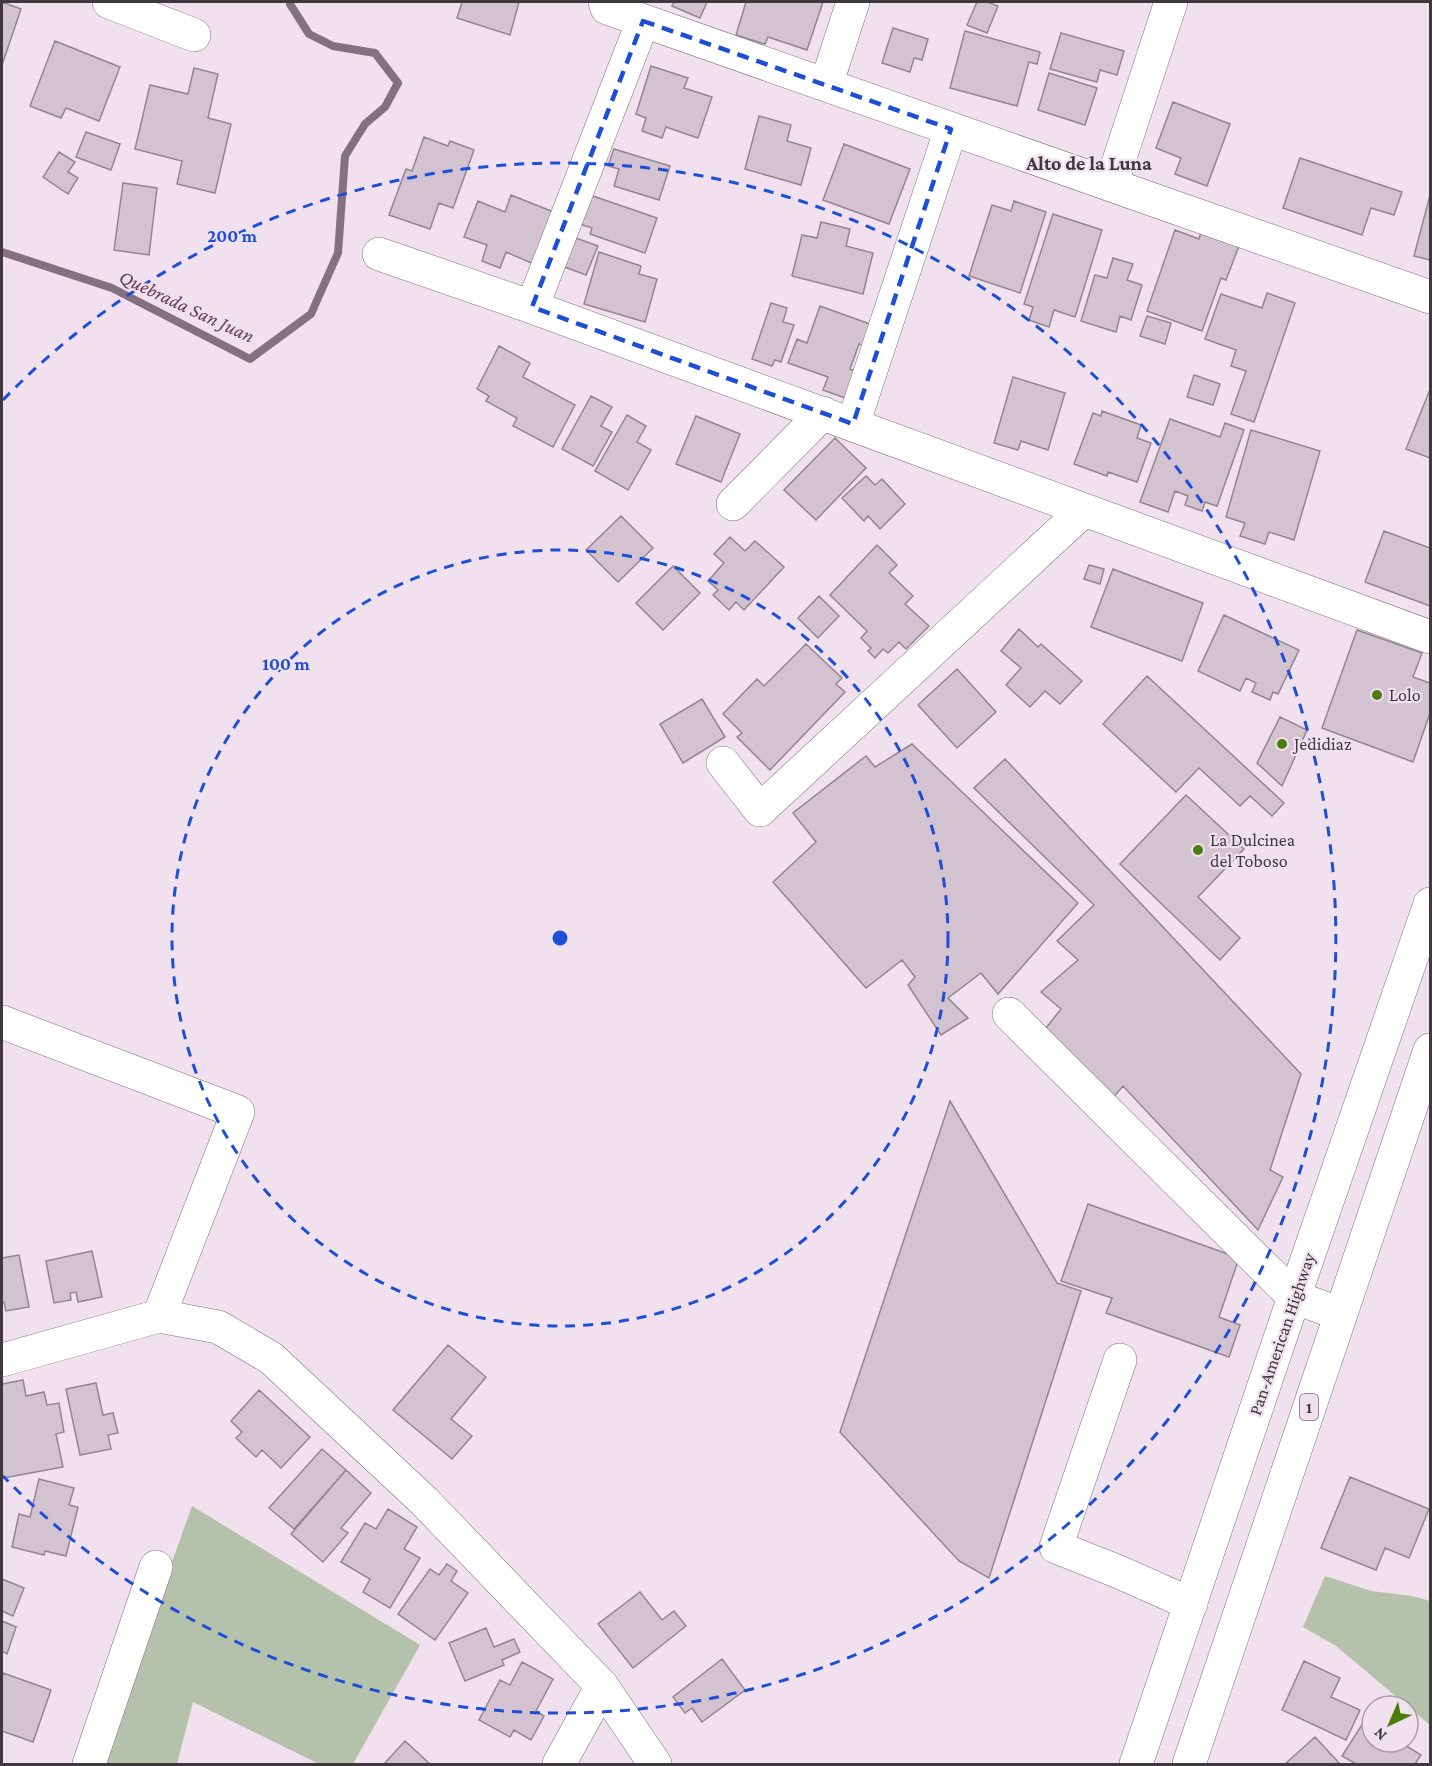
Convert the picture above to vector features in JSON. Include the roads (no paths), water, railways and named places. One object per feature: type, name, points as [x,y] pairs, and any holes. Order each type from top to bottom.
[{"type":"main road","points":[[109,2],[194,35]]},
{"type":"main road","points":[[605,2],[607,8],[643,21],[1431,297]]},
{"type":"main road","points":[[826,85],[852,2]]},
{"type":"main road","points":[[1112,185],[1172,2]]},
{"type":"main road","points":[[532,307],[643,21]]},
{"type":"main road","points":[[853,424],[951,129]]},
{"type":"main road","points":[[379,254],[532,307],[1431,637]]},
{"type":"main road","points":[[733,504],[823,413]]},
{"type":"main road","points":[[723,764],[760,810],[1084,510]]},
{"type":"main road","name":"Pan-American Highway","points":[[1136,1764],[1294,1297],[1431,904]]},
{"type":"main road","points":[[1009,1014],[1294,1297],[1340,1314]]},
{"type":"main road","points":[[2,1022],[238,1112],[159,1316]]},
{"type":"main road","name":"1","points":[[1189,1764],[1431,1050]]},
{"type":"main road","points":[[2,1360],[159,1316],[218,1327],[271,1358],[424,1501],[602,1686],[655,1764]]},
{"type":"main road","points":[[1120,1360],[1056,1547],[1191,1604]]},
{"type":"main road","points":[[89,1764],[156,1566]]},
{"type":"main road","points":[[559,1764],[602,1686]]},
{"type":"waterway","name":"Quebrada San Juan","points":[[2,252],[112,288],[250,359],[311,314],[338,253],[345,156],[365,124],[385,107],[398,83],[375,53],[333,46],[309,34],[290,2]]},
{"type":"place","name":"Lolo","points":[[1377,695]]},
{"type":"place","name":"Jedidiaz","points":[[1282,744]]},
{"type":"place","name":"La Dulcinea del Toboso","points":[[1198,850]]},
{"type":"district","name":"Alto de la Luna","points":[[1089,163]]}]
